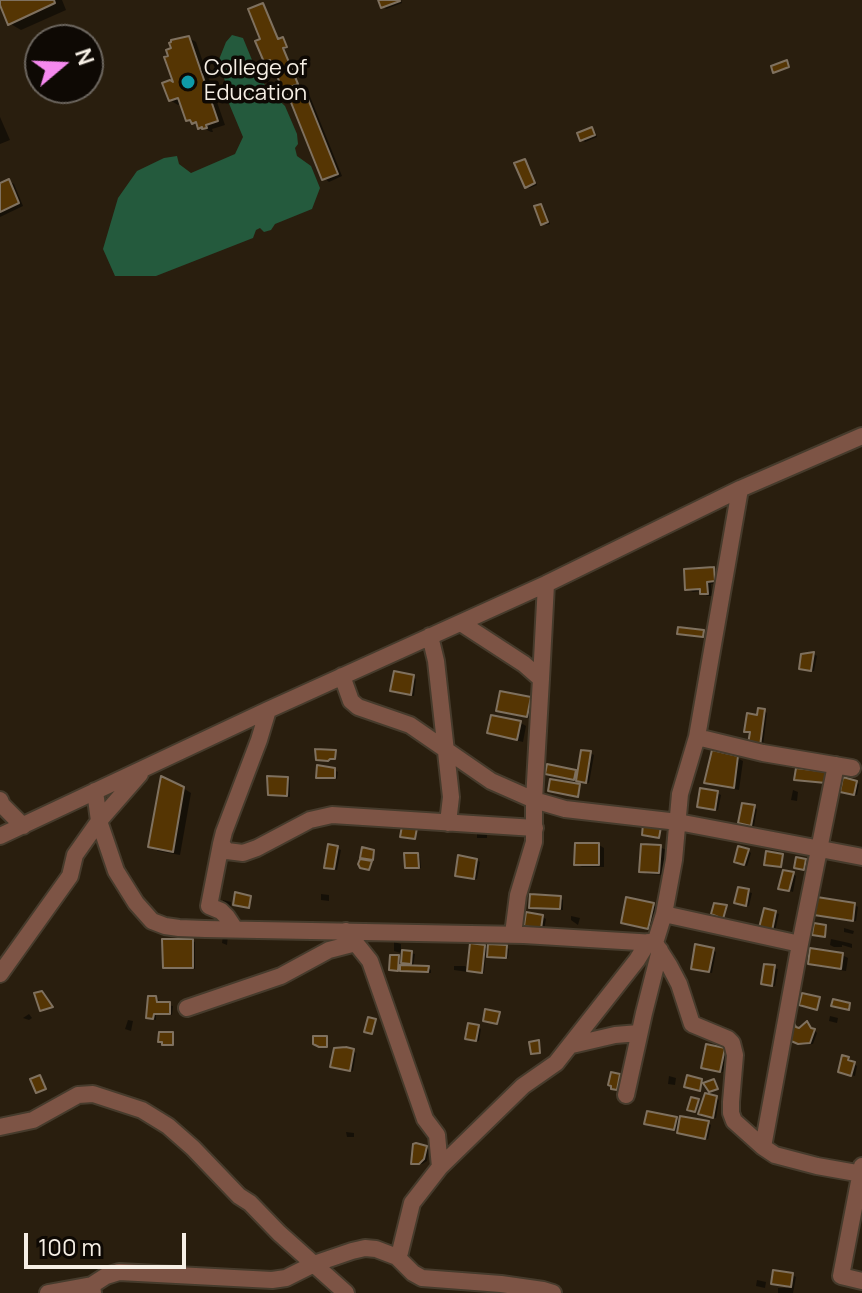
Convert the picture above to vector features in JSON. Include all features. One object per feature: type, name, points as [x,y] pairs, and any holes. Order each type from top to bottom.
[{"type":"street","points":[[0,836],[546,584],[740,489],[862,436]]},
{"type":"street","points":[[626,1095],[654,945],[664,914],[674,860],[680,794],[697,737],[740,489]]},
{"type":"street","points":[[513,934],[518,895],[532,853],[535,828],[546,584]]},
{"type":"street","points":[[461,623],[524,664],[541,679]]},
{"type":"street","points":[[430,636],[436,661],[451,797],[448,823]]},
{"type":"street","points":[[342,676],[351,701],[358,707],[410,725],[491,781],[534,800],[565,809],[678,822],[862,857]]},
{"type":"street","points":[[232,929],[233,926],[221,911],[209,906],[224,832],[268,710]]},
{"type":"street","points":[[697,737],[763,753],[844,766],[819,850],[763,1147]]},
{"type":"street","points":[[0,974],[70,876],[75,855],[99,821],[145,769]]},
{"type":"street","points":[[95,791],[99,821],[116,871],[136,903],[152,921],[179,928],[351,937],[383,932],[513,934],[654,945]]},
{"type":"street","points":[[1,804],[23,826]]},
{"type":"street","points":[[221,844],[227,851],[243,853],[265,845],[310,820],[332,815],[535,828]]},
{"type":"street","points":[[664,914],[800,944]]},
{"type":"street","points":[[370,961],[383,932]]},
{"type":"street","points":[[351,937],[370,961],[425,1119],[437,1135],[440,1167]]},
{"type":"street","points":[[187,1008],[281,976],[351,937]]},
{"type":"street","points":[[397,1257],[412,1203],[440,1167],[523,1086],[556,1063],[637,960],[654,945]]},
{"type":"street","points":[[654,945],[679,984],[692,1024],[732,1043],[735,1055],[731,1117],[740,1127],[775,1155],[817,1166],[861,1171],[841,1276],[862,1281]]},
{"type":"street","points":[[572,1045],[639,1033]]},
{"type":"street","points":[[0,1110],[4,1127],[44,1115],[78,1095],[93,1094],[142,1110],[168,1126],[193,1148],[239,1196],[346,1293]]},
{"type":"street","points":[[437,1135],[466,1142]]},
{"type":"street","points":[[48,1293],[92,1289],[106,1276],[119,1272],[272,1280],[286,1278],[314,1264],[365,1248],[397,1257],[422,1278],[501,1284],[553,1293]]},
{"type":"green space","points":[[232,35],[243,38],[259,77],[285,106],[297,134],[297,156],[311,166],[320,188],[312,209],[275,224],[271,230],[264,232],[260,228],[253,238],[156,276],[115,276],[103,249],[118,198],[137,171],[164,158],[177,156],[179,164],[191,173],[235,154],[243,137],[225,94],[225,81],[218,62]]},
{"type":"building","points":[[0,0],[54,0],[55,3],[8,25]]},
{"type":"building","points":[[378,0],[399,0],[400,1],[381,8]]},
{"type":"building","points":[[263,3],[278,39],[283,37],[287,47],[283,48],[298,84],[283,90],[270,60],[264,62],[255,41],[260,39],[248,9]]},
{"type":"building","name":"College of Education","points":[[189,36],[218,121],[202,129],[198,129],[196,122],[186,121],[178,98],[169,101],[162,83],[173,82],[164,57],[168,56],[166,50],[171,48],[169,43]]},
{"type":"building","points":[[787,60],[789,67],[773,73],[771,66]]},
{"type":"building","points":[[304,89],[338,174],[322,180],[288,95]]},
{"type":"building","points":[[592,127],[595,135],[580,141],[577,133]]},
{"type":"building","points":[[525,159],[535,183],[525,188],[514,163]]},
{"type":"building","points":[[9,179],[19,203],[0,212],[0,183]]},
{"type":"building","points":[[541,204],[548,222],[541,225],[534,206]]},
{"type":"building","points":[[714,567],[715,581],[707,582],[708,594],[700,594],[700,589],[685,590],[684,569]]},
{"type":"building","points":[[678,627],[704,630],[703,637],[677,634]]},
{"type":"building","points":[[814,652],[811,671],[799,669],[801,654]]},
{"type":"building","points":[[394,671],[414,675],[411,695],[390,691]]},
{"type":"building","points":[[500,691],[531,697],[527,717],[496,711]]},
{"type":"building","points":[[758,708],[765,709],[760,746],[748,744],[750,732],[744,732],[747,713],[757,715]]},
{"type":"building","points":[[491,715],[521,721],[517,740],[487,733]]},
{"type":"building","points":[[315,749],[336,750],[335,759],[316,760]]},
{"type":"building","points":[[581,750],[591,751],[586,783],[576,781]]},
{"type":"building","points":[[712,750],[738,756],[734,788],[704,783]]},
{"type":"building","points":[[547,764],[576,770],[574,780],[545,774]]},
{"type":"building","points":[[317,765],[335,768],[335,778],[316,778]]},
{"type":"building","points":[[796,768],[828,772],[826,783],[794,780]]},
{"type":"building","points":[[161,776],[184,787],[173,852],[148,847]]},
{"type":"building","points":[[267,776],[288,777],[287,796],[268,795]]},
{"type":"building","points":[[843,777],[857,781],[854,795],[840,792]]},
{"type":"building","points":[[550,779],[580,784],[578,797],[548,791]]},
{"type":"building","points":[[700,788],[718,791],[715,810],[697,807]]},
{"type":"building","points":[[742,803],[755,805],[751,826],[738,823]]},
{"type":"building","points":[[643,824],[661,827],[659,838],[642,835]]},
{"type":"building","points":[[402,826],[417,828],[415,839],[400,837]]},
{"type":"building","points":[[575,843],[599,843],[599,865],[574,865]]},
{"type":"building","points":[[328,844],[338,846],[334,869],[324,868]]},
{"type":"building","points":[[641,844],[661,845],[659,873],[639,872]]},
{"type":"building","points":[[738,846],[749,849],[744,865],[734,862]]},
{"type":"building","points":[[362,847],[374,850],[373,860],[360,858]]},
{"type":"building","points":[[766,851],[783,854],[781,867],[764,865]]},
{"type":"building","points":[[404,853],[418,853],[419,868],[405,868]]},
{"type":"building","points":[[458,855],[477,859],[474,879],[455,876]]},
{"type":"building","points":[[796,857],[806,859],[804,870],[794,868]]},
{"type":"building","points":[[360,859],[372,861],[369,870],[360,868]]},
{"type":"building","points":[[783,870],[794,872],[789,891],[778,889]]},
{"type":"building","points":[[738,887],[749,889],[746,906],[734,903]]},
{"type":"building","points":[[235,892],[251,896],[249,908],[233,905]]},
{"type":"building","points":[[530,894],[561,896],[560,909],[529,908]]},
{"type":"building","points":[[626,897],[654,903],[648,929],[621,923]]},
{"type":"building","points":[[817,897],[855,903],[853,921],[814,915]]},
{"type":"building","points":[[714,903],[727,905],[723,919],[711,914]]},
{"type":"building","points":[[764,908],[776,911],[772,931],[759,928]]},
{"type":"building","points":[[526,912],[543,915],[541,929],[524,926]]},
{"type":"building","points":[[814,923],[826,925],[825,937],[812,935]]},
{"type":"building","points":[[162,939],[193,939],[193,968],[163,968]]},
{"type":"building","points":[[470,943],[485,945],[482,973],[467,971]]},
{"type":"building","points":[[488,944],[507,945],[506,958],[487,957]]},
{"type":"building","points":[[695,944],[714,948],[709,972],[691,969]]},
{"type":"building","points":[[810,948],[843,953],[841,969],[808,964]]},
{"type":"building","points":[[402,950],[412,951],[411,964],[401,963]]},
{"type":"building","points":[[390,955],[399,955],[398,971],[389,970]]},
{"type":"building","points":[[764,964],[775,965],[772,986],[761,984]]},
{"type":"building","points":[[400,965],[429,966],[428,972],[400,971]]},
{"type":"building","points":[[42,991],[53,1007],[40,1011],[34,993]]},
{"type":"building","points":[[802,993],[820,997],[817,1010],[799,1005]]},
{"type":"building","points":[[148,996],[156,996],[157,1002],[170,1002],[170,1014],[154,1014],[153,1019],[146,1018]]},
{"type":"building","points":[[833,999],[850,1003],[849,1010],[831,1006]]},
{"type":"building","points":[[485,1009],[500,1012],[497,1024],[483,1021]]},
{"type":"building","points":[[368,1017],[376,1019],[372,1034],[364,1032]]},
{"type":"building","points":[[807,1021],[815,1029],[810,1043],[791,1041],[791,1026],[794,1023],[799,1028]]},
{"type":"building","points":[[468,1023],[479,1025],[476,1041],[465,1039]]},
{"type":"building","points":[[159,1032],[173,1032],[173,1045],[158,1042]]},
{"type":"building","points":[[313,1036],[327,1036],[327,1047],[313,1044]]},
{"type":"building","points":[[539,1040],[540,1053],[531,1054],[529,1042]]},
{"type":"building","points":[[706,1044],[725,1048],[720,1072],[701,1068]]},
{"type":"building","points":[[334,1048],[354,1049],[350,1071],[330,1067]]},
{"type":"building","points":[[842,1055],[855,1062],[851,1076],[838,1072]]},
{"type":"building","points":[[611,1072],[620,1074],[617,1090],[608,1085]]},
{"type":"building","points":[[40,1075],[46,1089],[36,1093],[30,1079]]},
{"type":"building","points":[[687,1075],[702,1079],[700,1091],[684,1087]]},
{"type":"building","points":[[714,1079],[718,1089],[709,1092],[703,1083]]},
{"type":"building","points":[[705,1093],[717,1096],[713,1118],[698,1114]]},
{"type":"building","points":[[691,1097],[699,1099],[695,1112],[687,1110]]},
{"type":"building","points":[[647,1111],[677,1117],[674,1130],[644,1124]]},
{"type":"building","points":[[680,1116],[709,1121],[705,1139],[677,1133]]},
{"type":"building","points":[[413,1144],[427,1146],[424,1159],[419,1164],[411,1164]]},
{"type":"building","points":[[773,1270],[793,1273],[791,1287],[771,1284]]},
{"type":"place","name":"College of Education","points":[[188,82]]}]
